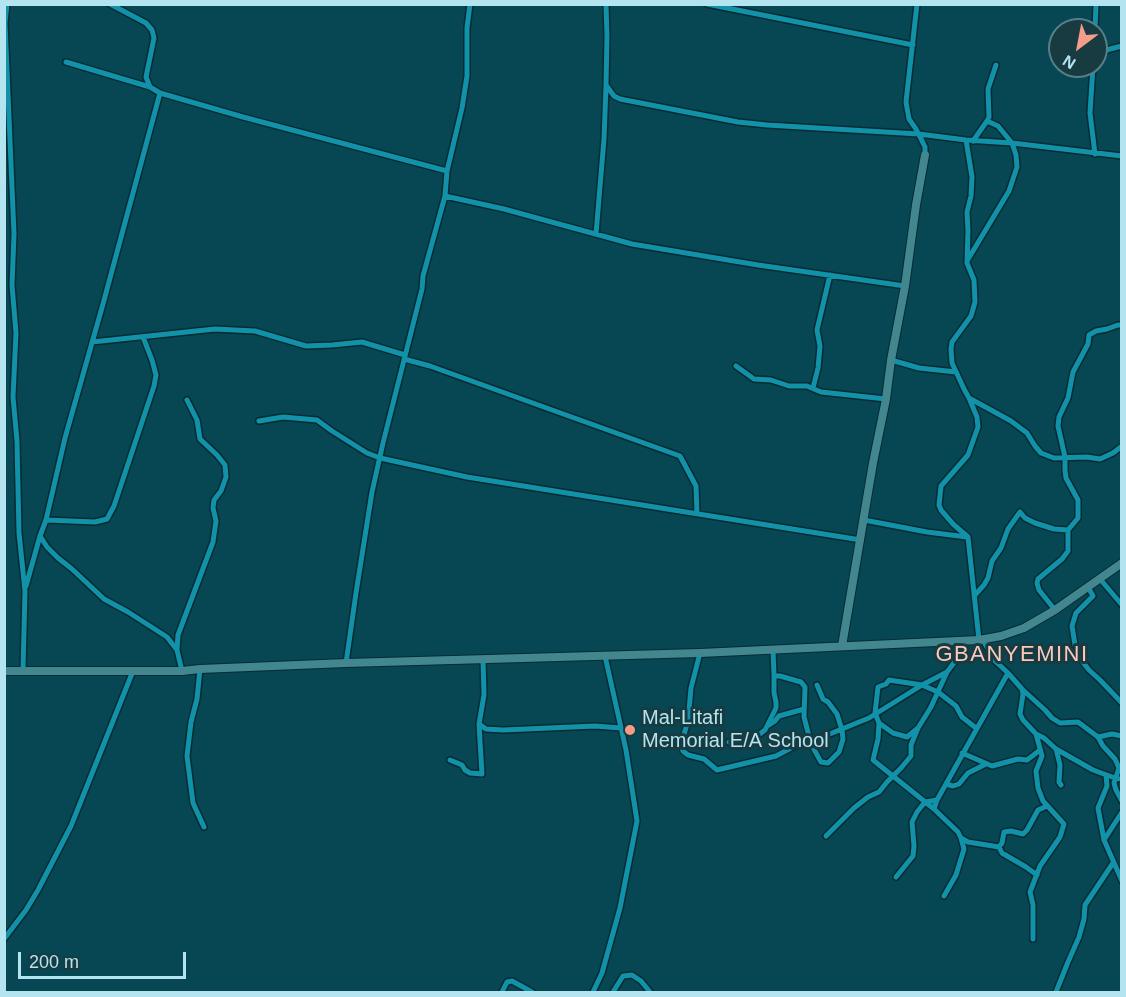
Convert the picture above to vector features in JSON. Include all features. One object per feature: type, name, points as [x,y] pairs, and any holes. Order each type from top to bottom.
[{"type":"main road","points":[[842,646],[886,399],[925,155]]},
{"type":"main road","points":[[4,671],[182,671],[346,663],[700,653],[964,642],[981,640],[1024,628],[1055,610],[1122,563]]},
{"type":"street","points":[[7,4],[5,23],[14,234],[12,285],[16,333],[13,397],[17,441],[19,533],[25,591],[23,670]]},
{"type":"street","points":[[110,4],[146,23],[152,30],[154,38],[146,77],[150,87]]},
{"type":"street","points":[[346,663],[372,492],[423,276],[445,196],[447,171],[462,108],[467,76],[467,28],[470,4]]},
{"type":"street","points":[[596,234],[604,139],[606,4]]},
{"type":"street","points":[[707,4],[914,45]]},
{"type":"street","points":[[917,4],[906,102],[909,119],[925,147],[925,155]]},
{"type":"street","points":[[66,62],[243,117],[447,171]]},
{"type":"street","points":[[973,141],[989,117],[988,89],[996,65]]},
{"type":"street","points":[[1092,78],[1090,112],[1095,154]]},
{"type":"street","points":[[606,85],[614,96],[620,99],[738,122],[919,134],[1122,156]]},
{"type":"street","points":[[25,591],[46,520],[64,438],[160,93]]},
{"type":"street","points":[[967,263],[1009,191],[1016,173],[1016,155],[1012,143],[998,126],[987,121]]},
{"type":"street","points":[[966,140],[972,177],[967,212],[967,263],[974,280],[975,302],[971,316],[952,342],[951,358],[977,417],[978,427],[969,455],[941,486],[939,505],[945,516],[968,537],[981,640],[994,660],[1052,718],[1060,723],[1078,722],[1098,737],[1119,768],[1116,790],[1122,801]]},
{"type":"street","points":[[445,196],[504,209],[632,244],[905,286]]},
{"type":"street","points":[[813,388],[820,346],[817,330],[830,275]]},
{"type":"street","points":[[1055,610],[1039,590],[1038,579],[1068,551],[1068,530],[1078,518],[1078,500],[1066,478],[1065,458],[1058,426],[1060,413],[1070,394],[1073,372],[1088,344],[1089,335],[1122,325]]},
{"type":"street","points":[[92,342],[214,329],[255,331],[306,346],[362,342],[680,456],[696,486],[697,514]]},
{"type":"street","points":[[46,520],[95,522],[107,519],[114,506],[156,375],[142,337]]},
{"type":"street","points":[[891,360],[919,368],[956,372]]},
{"type":"street","points":[[736,366],[754,379],[771,380],[789,386],[807,386],[821,392],[886,399]]},
{"type":"street","points":[[969,398],[1011,421],[1027,433],[1041,453],[1054,458],[1100,459],[1122,446]]},
{"type":"street","points":[[182,671],[177,650],[178,635],[213,542],[216,520],[214,500],[226,477],[225,465],[200,439],[197,420],[187,400]]},
{"type":"street","points":[[259,421],[283,417],[317,420],[367,453],[380,458],[466,477],[861,540]]},
{"type":"street","points":[[974,596],[988,578],[992,561],[1001,548],[1008,529],[1020,513],[1035,523],[1054,529],[1068,530]]},
{"type":"street","points":[[864,520],[968,537]]},
{"type":"street","points":[[40,536],[47,548],[104,599],[160,632],[177,650]]},
{"type":"street","points":[[1100,579],[1122,606]]},
{"type":"street","points":[[1088,587],[1093,596],[1076,613],[1072,626],[1075,645],[1089,670],[1122,703]]},
{"type":"street","points":[[826,836],[854,808],[879,792],[911,756],[911,745],[918,728],[964,642]]},
{"type":"street","points":[[768,726],[776,708],[773,650]]},
{"type":"street","points":[[700,653],[691,688],[688,722],[681,744],[683,751],[688,755],[704,759],[717,770],[776,756],[793,747],[842,730],[869,718],[947,672]]},
{"type":"street","points":[[593,993],[602,973],[620,908],[637,821],[621,728],[605,656]]},
{"type":"street","points":[[450,760],[462,765],[470,773],[482,774],[479,724],[484,695],[483,660]]},
{"type":"street","points":[[200,669],[187,756],[194,804],[204,827]]},
{"type":"street","points":[[4,939],[38,890],[71,826],[133,671]]},
{"type":"street","points":[[934,809],[962,753],[1008,672]]},
{"type":"street","points":[[774,676],[801,682],[806,687],[804,709],[810,742],[821,762],[828,764],[839,752],[843,739],[842,730],[837,714],[823,699],[817,685]]},
{"type":"street","points":[[976,728],[962,717],[956,706],[938,692],[922,685],[889,680],[878,687],[875,713],[879,723],[878,739],[873,760],[934,809],[962,838],[968,842],[999,847]]},
{"type":"street","points":[[1022,689],[1020,714],[1036,734],[1056,749],[1106,775],[1118,778]]},
{"type":"street","points":[[729,742],[752,740],[779,716],[804,709]]},
{"type":"street","points":[[869,718],[893,733],[907,737],[918,728]]},
{"type":"street","points":[[479,724],[486,729],[503,730],[595,726],[621,728]]},
{"type":"street","points":[[1033,939],[1033,905],[1030,892],[1048,853],[1060,837],[1064,824],[1043,801],[1038,788],[1036,771],[1042,756],[1036,734]]},
{"type":"street","points":[[1098,737],[1112,734],[1122,736]]},
{"type":"street","points":[[1056,749],[1061,785]]},
{"type":"street","points":[[962,753],[992,766],[1018,759],[1027,760],[1040,750]]},
{"type":"street","points":[[946,784],[952,786],[959,784],[968,773],[986,764]]},
{"type":"street","points":[[1106,775],[1107,786],[1098,808],[1104,840],[1122,881]]},
{"type":"street","points":[[896,877],[913,856],[912,822],[917,812],[925,802],[937,800]]},
{"type":"street","points":[[999,847],[1004,832],[1023,834],[1038,810],[1047,806]]},
{"type":"street","points":[[1104,840],[1122,812]]},
{"type":"street","points":[[944,896],[958,869],[964,849],[962,838]]},
{"type":"street","points":[[999,847],[1002,853],[1037,875]]},
{"type":"street","points":[[1056,993],[1079,937],[1084,919],[1084,905],[1113,863]]},
{"type":"street","points":[[613,993],[623,976],[632,975],[641,981],[650,993]]},
{"type":"street","points":[[502,993],[507,982],[512,981],[532,993]]},
{"type":"place","name":"Mal-Litafi Memorial E/A School","points":[[630,730]]},
{"type":"district","name":"GBANYEMINI","points":[[1012,655]]}]
